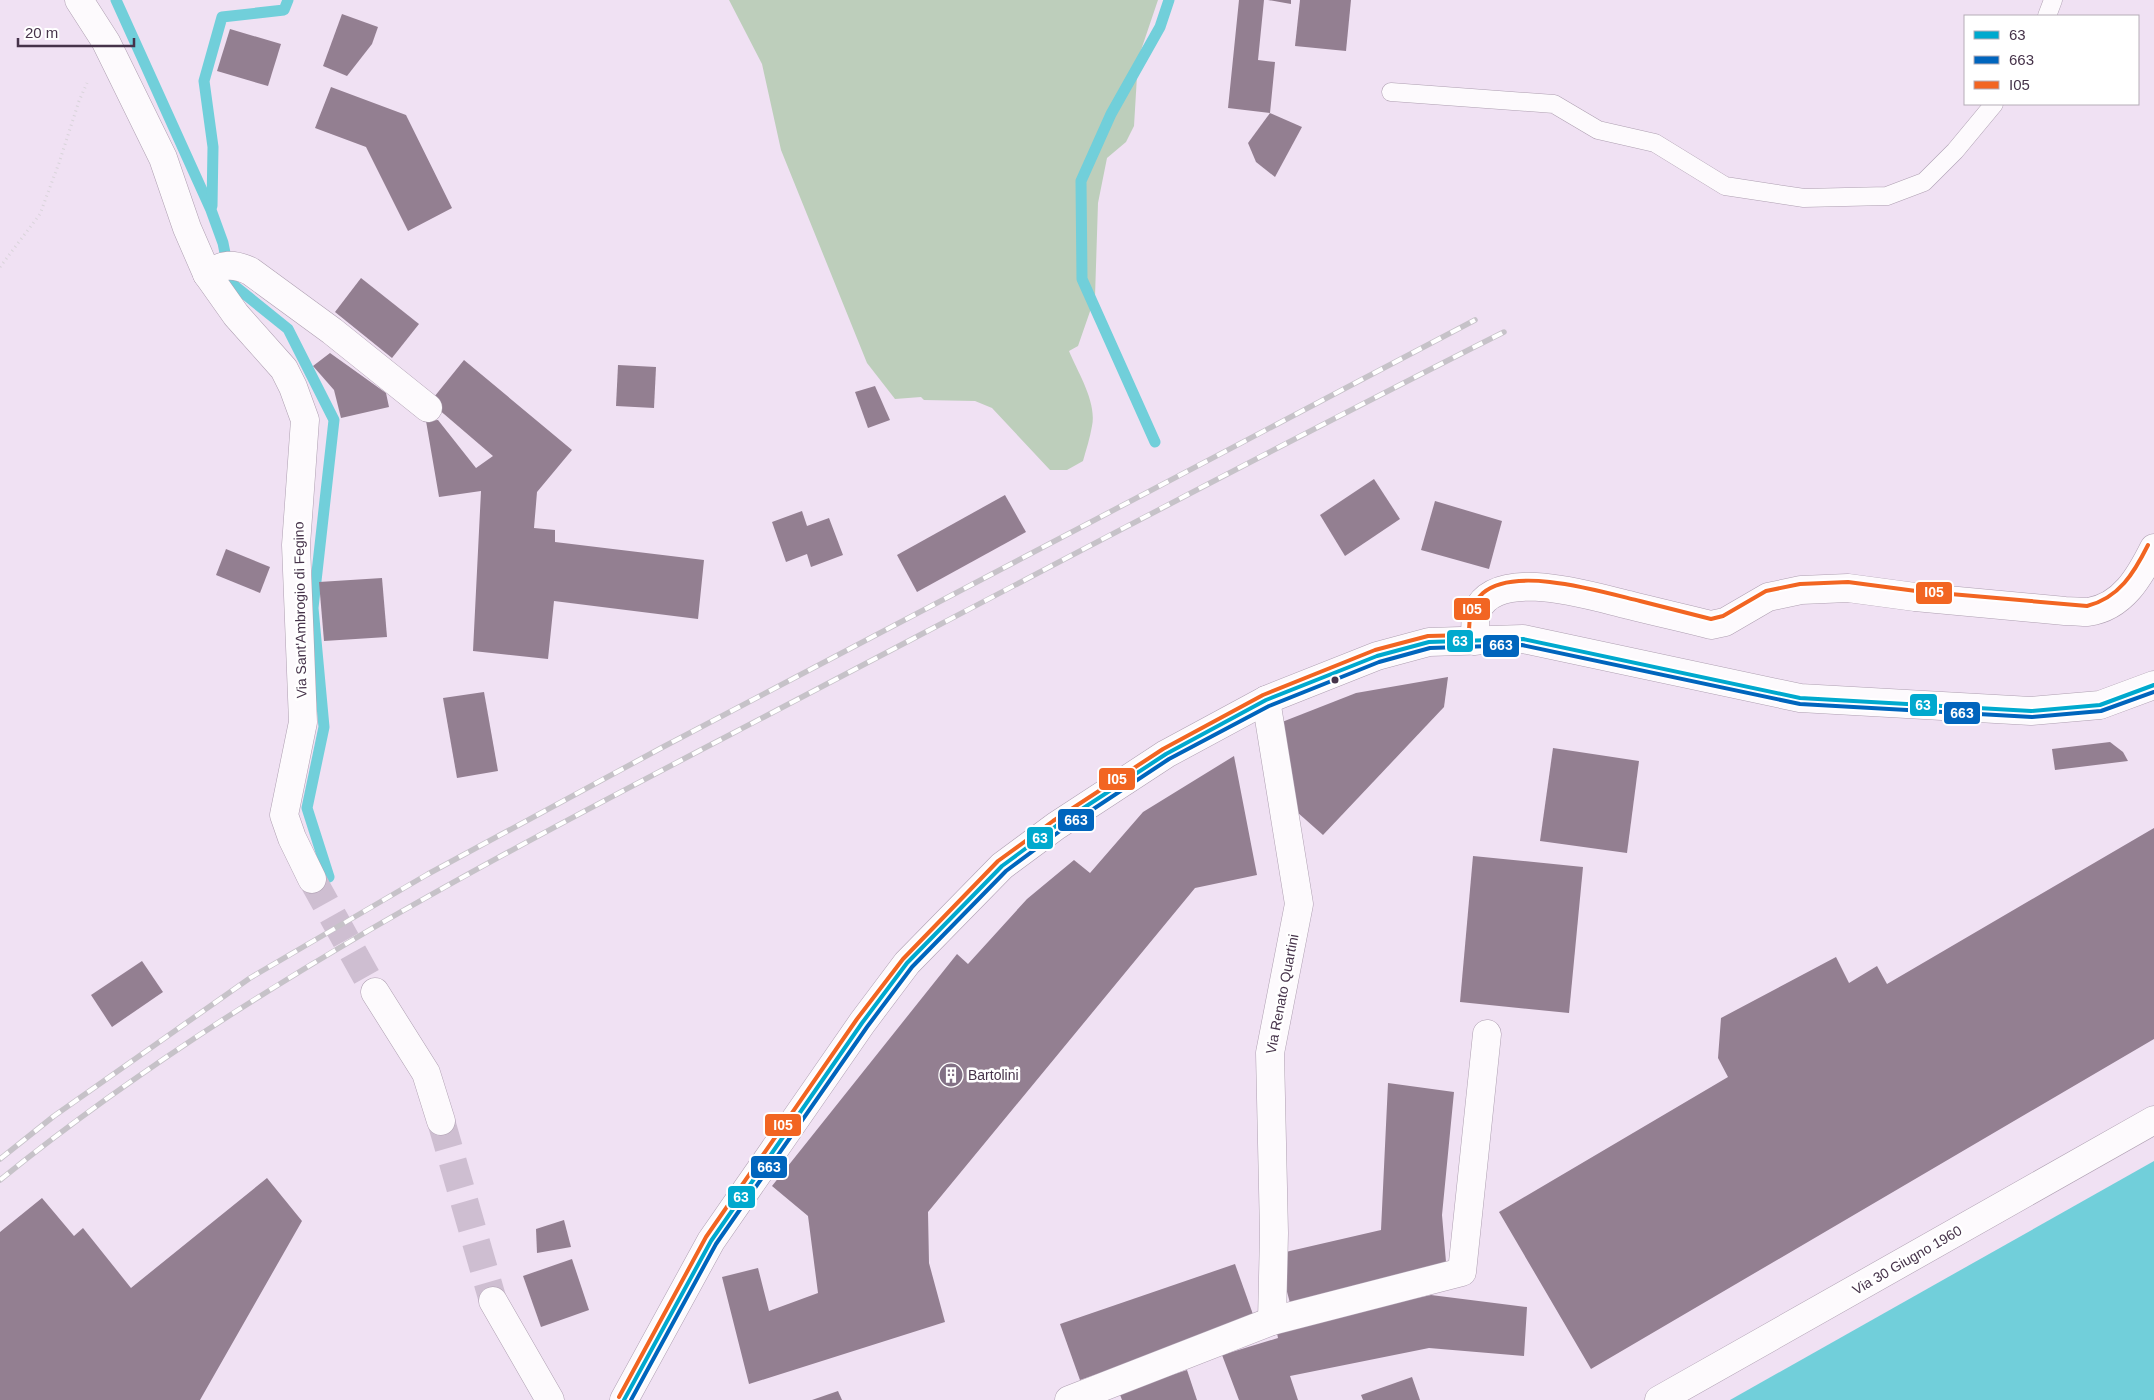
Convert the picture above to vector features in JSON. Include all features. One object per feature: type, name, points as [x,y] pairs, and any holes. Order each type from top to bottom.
[{"type":"street","name":"Via Sant'Ambrogio di Fegino","points":[[79,0],[106,42],[163,158],[187,228],[208,274],[236,315],[284,369],[305,420],[296,545],[303,722],[284,815],[296,847],[312,879]]},
{"type":"street","points":[[208,274],[219,267],[229,264],[250,271],[332,331],[428,408]]},
{"type":"street","points":[[1475,641],[1477,611],[1484,602],[1493,594],[1507,589],[1523,588],[1561,589],[1711,625],[1724,622],[1768,598],[1801,590],[1848,588],[1915,597],[2089,612],[2118,600],[2131,588],[2154,548]]},
{"type":"street","points":[[624,1400],[711,1241],[862,1023],[907,963],[1009,860],[1056,826],[1166,754],[1266,700],[1377,656],[1429,642],[1522,640],[1800,698],[2031,711],[2100,705],[2154,685]]},
{"type":"street","name":"Via Renato Quartini","points":[[1266,700],[1299,904],[1270,1053],[1274,1233],[1272,1321]]},
{"type":"street","points":[[375,992],[426,1073],[441,1121]]},
{"type":"street","points":[[1069,1400],[1272,1321],[1462,1272],[1487,1034]]},
{"type":"street","name":"Via 30 Giugno 1960","points":[[1659,1400],[2154,1120]]},
{"type":"street","points":[[493,1300],[550,1400]]},
{"type":"lane","points":[[2047,15],[2053,0]]},
{"type":"lane","points":[[1392,92],[1554,104],[1598,130],[1655,143],[1725,186],[1804,198],[1887,196],[1924,182],[1955,151],[1993,105]]},
{"type":"path","points":[[0,267],[40,214],[60,163],[79,101],[106,42]]},
{"type":"green space","points":[[729,0],[1158,0],[1138,59],[1134,126],[1126,142],[1107,158],[1098,203],[1095,297],[1078,346],[1069,351],[1086,388],[1092,407],[1092,426],[1083,461],[1067,470],[1050,470],[992,408],[975,401],[924,400],[921,397],[895,399],[867,363],[781,150],[762,64]]},
{"type":"water","points":[[2154,1161],[2154,1400],[1730,1400]]},
{"type":"building","points":[[1239,0],[1264,0],[1258,60],[1275,62],[1270,113],[1228,108]]},
{"type":"building","points":[[1268,0],[1291,0],[1291,4]]},
{"type":"building","points":[[1300,0],[1351,0],[1346,51],[1295,46]]},
{"type":"building","points":[[342,14],[378,27],[372,44],[347,76],[323,66]]},
{"type":"building","points":[[230,29],[281,44],[268,86],[217,71]]},
{"type":"building","points":[[331,87],[406,115],[452,208],[408,231],[366,147],[315,128]]},
{"type":"building","points":[[1270,113],[1302,127],[1275,177],[1256,162],[1248,143]]},
{"type":"building","points":[[361,278],[419,324],[392,358],[335,312]]},
{"type":"building","points":[[330,353],[386,393],[389,407],[341,418],[334,390],[313,366]]},
{"type":"building","points":[[464,360],[572,450],[537,492],[534,528],[555,530],[555,542],[704,560],[698,619],[554,601],[548,659],[473,651],[481,491],[439,497],[426,421],[438,420],[476,468],[493,456],[430,402]]},
{"type":"building","points":[[618,365],[656,367],[654,408],[616,406]]},
{"type":"building","points":[[875,386],[890,420],[868,428],[855,392]]},
{"type":"building","points":[[1374,479],[1400,519],[1345,556],[1320,515]]},
{"type":"building","points":[[1005,495],[1026,532],[917,592],[897,555]]},
{"type":"building","points":[[1435,501],[1502,521],[1489,569],[1421,550]]},
{"type":"building","points":[[802,511],[807,526],[829,518],[843,555],[811,567],[807,554],[786,562],[772,522]]},
{"type":"building","points":[[226,549],[270,567],[260,593],[216,575]]},
{"type":"building","points":[[382,578],[387,637],[324,641],[319,582]]},
{"type":"building","points":[[1448,677],[1444,707],[1323,835],[1297,812],[1282,722],[1356,693]]},
{"type":"building","points":[[484,692],[498,771],[457,778],[443,698]]},
{"type":"building","points":[[2110,742],[2123,752],[2128,761],[2055,770],[2052,749]]},
{"type":"building","points":[[1553,748],[1639,761],[1627,853],[1540,841]]},
{"type":"building","name":"Bartolini","points":[[1234,756],[1257,875],[1195,888],[928,1212],[929,1263],[945,1322],[749,1384],[722,1277],[758,1268],[769,1311],[818,1293],[808,1216],[772,1186],[957,954],[968,964],[1027,899],[1074,860],[1090,873],[1143,812]]},
{"type":"building","points":[[2154,828],[2154,1039],[1591,1369],[1499,1212],[1728,1077],[1718,1058],[1721,1018],[1836,957],[1849,983],[1877,966],[1887,984]]},
{"type":"building","points":[[1473,856],[1583,867],[1569,1013],[1460,1002]]},
{"type":"building","points":[[142,961],[163,992],[112,1027],[91,995]]},
{"type":"building","points":[[1388,1083],[1454,1092],[1442,1215],[1446,1262],[1290,1303],[1277,1254],[1381,1230]]},
{"type":"building","points":[[267,1178],[302,1221],[200,1400],[0,1400],[0,1232],[42,1198],[74,1236],[83,1228],[131,1288]]},
{"type":"building","points":[[564,1220],[571,1247],[537,1253],[536,1229]]},
{"type":"building","points":[[572,1259],[589,1310],[541,1327],[523,1276]]},
{"type":"building","points":[[1235,1264],[1255,1320],[1080,1380],[1060,1324]]},
{"type":"building","points":[[1431,1295],[1527,1307],[1524,1356],[1429,1348],[1290,1376],[1298,1400],[1239,1400],[1222,1355],[1278,1338],[1276,1328]]},
{"type":"building","points":[[1187,1370],[1197,1400],[1122,1400],[1119,1392]]},
{"type":"building","points":[[1412,1377],[1420,1400],[1363,1400],[1361,1395]]},
{"type":"building","points":[[838,1391],[842,1400],[812,1400]]},
{"type":"waterway","points":[[116,0],[211,210],[223,243],[231,283],[288,329],[334,420],[313,608],[324,727],[307,808],[329,877]]},
{"type":"waterway","points":[[212,206],[213,147],[204,81],[222,17],[284,10],[288,0]]},
{"type":"waterway","points":[[1155,442],[1082,279],[1081,181],[1111,114],[1160,27],[1169,0]]},
{"type":"tunnel","points":[[312,879],[375,992]]},
{"type":"tunnel","points":[[441,1121],[493,1301]]},
{"type":"railway","points":[[0,1159],[54,1116],[250,978],[428,874],[663,747],[1475,320]]},
{"type":"railway","points":[[0,1180],[89,1112],[180,1048],[274,987],[467,875],[1133,523],[1504,332]]},
{"type":"transit line","name":"I05","points":[[619,1397],[706,1237],[857,1019],[903,959],[998,861],[1053,821],[1163,749],[1263,695],[1375,650],[1428,636],[1469,635],[1470,617],[1475,602],[1483,593],[1497,585],[1516,581],[1560,583],[1583,587],[1711,619],[1723,616],[1766,591],[1800,584],[1848,582],[1916,591],[2087,606],[2117,591],[2131,574],[2148,545]]},
{"type":"transit line","name":"63","points":[[624,1400],[711,1241],[862,1023],[907,963],[1002,866],[1056,826],[1166,754],[1266,700],[1377,656],[1429,642],[1523,639],[1800,698],[2031,711],[2100,705],[2154,685]]},
{"type":"transit line","name":"663","points":[[631,1400],[716,1244],[867,1027],[912,967],[1006,871],[1060,831],[1169,759],[1269,706],[1379,662],[1430,648],[1522,645],[1800,704],[2032,717],[2101,711],[2154,692]]},
{"type":"place","name":"Bartolini","points":[[951,1075]]}]
